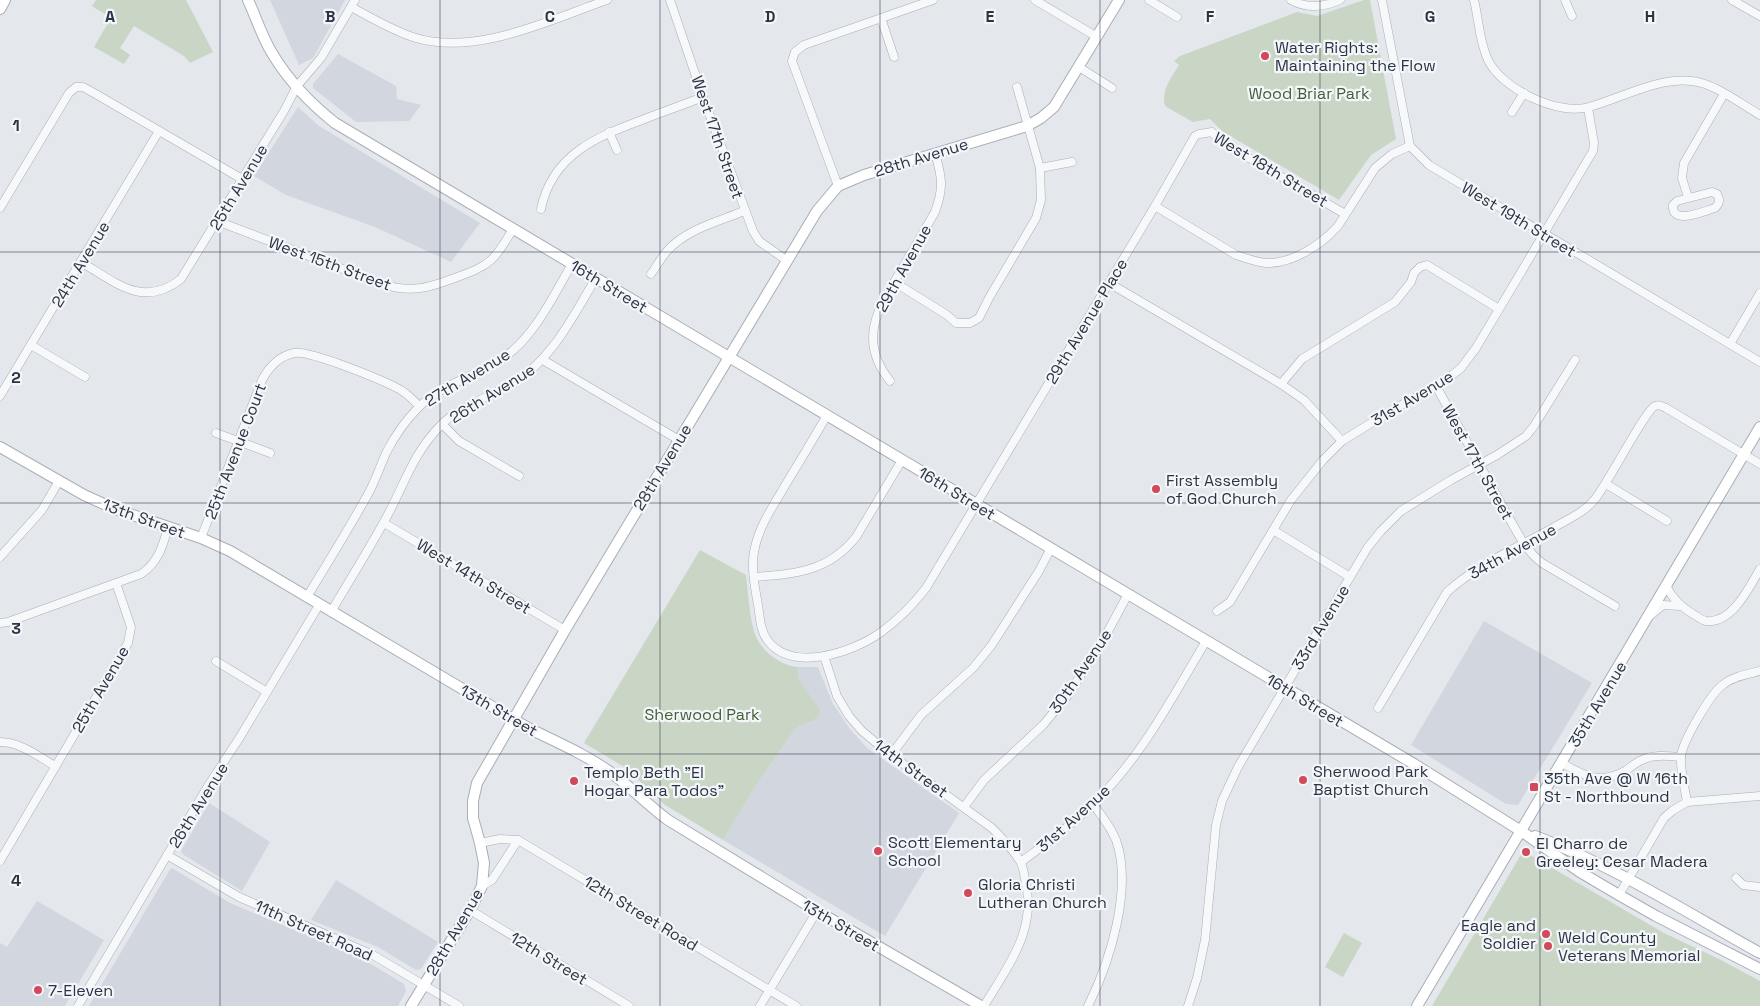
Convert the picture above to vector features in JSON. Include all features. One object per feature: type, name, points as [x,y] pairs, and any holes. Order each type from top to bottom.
[{"type":"main road","points":[[0,9],[5,0]]},
{"type":"main road","name":"16th Street","points":[[248,0],[272,53],[312,104],[334,122],[1459,791],[1618,895],[1760,969]]},
{"type":"main road","name":"28th Avenue","points":[[411,1006],[470,910],[482,886],[484,863],[473,818],[473,801],[477,783],[565,630],[817,211],[838,186],[864,175],[1027,126],[1042,118],[1054,107],[1119,0]]},
{"type":"main road","name":"35th Avenue","points":[[1417,1006],[1760,427]]},
{"type":"main road","name":"13th Street","points":[[0,447],[84,495],[115,509],[201,538],[230,552],[514,719],[600,766],[668,820],[964,1002],[980,1006]]},
{"type":"main road","name":"16th Street","points":[[1521,831],[1579,854],[1628,878],[1760,953]]},
{"type":"street","points":[[353,3],[396,32],[418,39],[442,43],[469,43],[488,40],[532,27],[607,0]]},
{"type":"street","name":"West 17th Street","points":[[670,0],[744,212],[759,241],[786,260]]},
{"type":"street","points":[[838,186],[792,61],[795,52],[804,45],[933,0]]},
{"type":"street","points":[[1035,0],[1097,37]]},
{"type":"street","points":[[1149,0],[1177,16]]},
{"type":"street","points":[[1291,0],[1308,6],[1340,0]]},
{"type":"street","points":[[1155,206],[1236,255],[1266,263],[1284,260],[1315,246],[1331,234],[1375,168],[1386,158],[1410,146],[1382,0]]},
{"type":"street","points":[[1474,0],[1483,48],[1489,62],[1503,78],[1544,104],[1570,110],[1588,108],[1656,85],[1676,81],[1695,81],[1712,87],[1760,115]]},
{"type":"street","points":[[1565,0],[1572,16]]},
{"type":"street","points":[[1733,0],[1760,16]]},
{"type":"street","name":"25th Avenue","points":[[81,262],[135,292],[165,290],[181,279],[297,86],[321,58],[353,3]]},
{"type":"street","points":[[881,18],[894,57]]},
{"type":"street","points":[[1079,67],[1112,88]]},
{"type":"street","points":[[0,208],[69,93],[76,87],[83,87],[242,179]]},
{"type":"street","points":[[894,282],[947,315],[956,323],[970,323],[979,318],[1036,218],[1041,200],[1040,168],[1017,88]]},
{"type":"street","points":[[1512,112],[1524,92]]},
{"type":"street","points":[[1688,197],[1682,178],[1684,163],[1724,94]]},
{"type":"street","points":[[541,209],[544,193],[562,166],[581,147],[609,132],[703,97]]},
{"type":"street","name":"31st Avenue","points":[[1217,611],[1230,602],[1273,530],[1308,477],[1342,442],[1394,409],[1436,386],[1461,368],[1476,348],[1593,150],[1593,135],[1588,108]]},
{"type":"street","name":"24th Avenue","points":[[0,396],[159,131]]},
{"type":"street","points":[[609,132],[617,150]]},
{"type":"street","name":"West 18th Street","points":[[1195,136],[1212,132],[1220,141],[1345,214]]},
{"type":"street","name":"29th Avenue Place","points":[[976,505],[1195,136]]},
{"type":"street","name":"West 19th Street","points":[[1410,146],[1429,165],[1760,362]]},
{"type":"street","name":"29th Avenue","points":[[890,381],[875,357],[873,328],[879,307],[935,212],[941,196],[941,174],[935,153]]},
{"type":"street","points":[[1040,168],[1072,162]]},
{"type":"street","points":[[1712,192],[1717,194],[1720,199],[1719,204],[1715,208],[1682,217],[1675,215],[1672,210],[1673,205],[1677,201],[1688,197],[1712,192]]},
{"type":"street","points":[[651,274],[666,252],[687,235],[699,228],[744,212]]},
{"type":"street","name":"West 15th Street","points":[[217,221],[382,284],[403,290],[423,289],[484,266],[501,250],[513,229]]},
{"type":"street","name":"27th Avenue","points":[[307,597],[367,497],[390,447],[419,406],[449,385],[480,371],[505,356],[517,346],[540,318],[572,264]]},
{"type":"street","points":[[1281,384],[1302,358],[1395,302],[1420,267],[1427,266],[1499,309]]},
{"type":"street","name":"26th Avenue","points":[[331,612],[398,497],[422,446],[442,424],[466,408],[492,396],[517,381],[543,360],[553,348],[596,278]]},
{"type":"street","points":[[1109,283],[1281,384],[1304,400],[1342,442]]},
{"type":"street","points":[[1730,344],[1760,293]]},
{"type":"street","points":[[31,345],[85,377]]},
{"type":"street","name":"25th Avenue Court","points":[[201,538],[266,373],[279,360],[298,353],[313,355],[401,390],[419,406]]},
{"type":"street","points":[[543,360],[678,440]]},
{"type":"street","name":"33rd Avenue","points":[[1188,1006],[1197,978],[1205,940],[1216,825],[1222,801],[1238,767],[1284,687],[1368,547],[1381,531],[1401,512],[1526,436],[1574,360]]},
{"type":"street","name":"West 17th Street","points":[[1436,386],[1524,544],[1542,563],[1615,606]]},
{"type":"street","name":"34th Avenue","points":[[1378,708],[1447,592],[1459,581],[1475,571],[1583,510],[1597,497],[1650,410],[1656,405],[1666,408],[1744,455]]},
{"type":"street","points":[[827,415],[759,532],[754,552],[754,577],[761,628],[768,641],[778,650],[790,656],[824,656],[862,643],[879,634],[901,617],[926,588],[976,505]]},
{"type":"street","points":[[442,424],[459,441],[519,476]]},
{"type":"street","points":[[216,432],[270,453]]},
{"type":"street","points":[[1744,455],[1760,464]]},
{"type":"street","points":[[754,577],[809,570],[827,564],[838,556],[856,537],[902,460]]},
{"type":"street","points":[[0,557],[42,510],[59,481]]},
{"type":"street","points":[[1606,484],[1667,521]]},
{"type":"street","name":"West 14th Street","points":[[384,522],[565,630]]},
{"type":"street","points":[[0,623],[8,622],[141,574],[158,557],[168,527]]},
{"type":"street","points":[[1273,530],[1350,577]]},
{"type":"street","points":[[891,755],[921,715],[973,668],[992,646],[1039,571],[1051,548]]},
{"type":"street","points":[[1666,586],[1680,606],[1704,620],[1713,621],[1735,608],[1742,600],[1760,569]]},
{"type":"street","name":"25th Avenue","points":[[0,861],[128,643],[131,627],[116,583]]},
{"type":"street","name":"30th Avenue","points":[[964,808],[984,780],[1043,725],[1068,695],[1106,634],[1128,594]]},
{"type":"street","name":"26th Avenue","points":[[78,1006],[167,855],[319,605]]},
{"type":"street","points":[[1649,616],[1664,605],[1680,606]]},
{"type":"street","name":"31st Avenue","points":[[984,1006],[1016,954],[1028,921],[1027,886],[1021,862],[1062,831],[1093,804],[1136,755],[1159,721],[1206,641]]},
{"type":"street","name":"14th Street","points":[[824,656],[837,696],[849,716],[862,731],[891,755],[992,828],[1021,862]]},
{"type":"street","points":[[216,661],[267,692]]},
{"type":"street","points":[[1687,802],[1681,757],[1689,733],[1718,688],[1736,678],[1760,671]]},
{"type":"street","points":[[0,742],[10,742],[18,745],[55,766]]},
{"type":"street","points":[[1562,763],[1590,778],[1601,778],[1624,771],[1642,759],[1681,757]]},
{"type":"street","points":[[1618,895],[1664,818],[1672,811],[1687,802],[1760,796]]},
{"type":"street","points":[[1088,1006],[1106,966],[1113,942],[1121,878],[1120,856],[1113,833],[1093,804]]},
{"type":"street","points":[[480,843],[500,839],[518,840],[492,880],[482,886]]},
{"type":"street","name":"12th Street Road","points":[[518,840],[796,1006]]},
{"type":"street","name":"11th Street Road","points":[[167,855],[239,897],[356,947],[459,1006]]},
{"type":"street","points":[[1736,878],[1743,885],[1760,887]]},
{"type":"street","name":"12th Street","points":[[470,910],[628,1006]]},
{"type":"street","points":[[760,1006],[817,911]]},
{"type":"shaded area","points":[[270,0],[345,0],[313,58],[299,65]]},
{"type":"shaded area","points":[[338,54],[396,86],[397,99],[421,105],[409,121],[356,122],[313,88],[313,84]]},
{"type":"shaded area","points":[[298,107],[319,126],[480,223],[451,262],[375,227],[286,195],[254,176]]},
{"type":"shaded area","points":[[1484,621],[1592,683],[1518,805],[1506,804],[1411,745]]},
{"type":"shaded area","points":[[797,667],[818,667],[833,704],[850,729],[867,748],[959,813],[885,936],[723,840],[757,784],[790,736],[798,726],[812,721],[820,709],[799,680]]},
{"type":"shaded area","points":[[209,803],[270,842],[242,891],[184,855],[181,851]]},
{"type":"shaded area","points":[[172,868],[230,903],[361,958],[404,984],[406,991],[398,1006],[89,1006]]},
{"type":"shaded area","points":[[336,880],[438,942],[421,969],[416,970],[378,947],[311,920]]},
{"type":"shaded area","points":[[37,901],[104,940],[65,1006],[0,1006],[0,943],[7,947]]},
{"type":"green space","points":[[96,0],[186,0],[213,52],[190,63],[184,56],[134,26],[120,48],[130,55],[124,64],[94,47],[111,18],[92,6]]},
{"type":"green space","name":"Wood Briar Park","points":[[1364,0],[1370,0],[1396,139],[1371,155],[1339,200],[1222,131],[1210,119],[1193,122],[1165,106],[1164,95],[1166,89],[1179,65],[1174,61],[1180,56],[1297,12],[1317,16]]},
{"type":"green space","name":"Sherwood Park","points":[[700,550],[746,575],[749,605],[758,640],[772,656],[784,663],[797,667],[799,680],[820,709],[819,716],[812,721],[798,726],[790,736],[757,784],[723,840],[665,805],[626,768],[584,743]]},
{"type":"green space","points":[[1523,851],[1664,933],[1760,981],[1760,1006],[1432,1006]]},
{"type":"green space","points":[[1344,933],[1362,943],[1343,977],[1325,967]]},
{"type":"place","name":"Water Rights: Maintaining the Flow","points":[[1265,56]]},
{"type":"place","name":"First Assembly of God Church","points":[[1156,489]]},
{"type":"place","name":"Sherwood Park Baptist Church","points":[[1303,780]]},
{"type":"place","name":"Templo Beth \"El Hogar Para Todos\"","points":[[574,781]]},
{"type":"place","name":"35th Ave @ W 16th St - Northbound","points":[[1534,787]]},
{"type":"place","name":"Scott Elementary School","points":[[878,851]]},
{"type":"place","name":"El Charro de Greeley: Cesar Madera","points":[[1526,852]]},
{"type":"place","name":"Gloria Christi Lutheran Church","points":[[968,893]]},
{"type":"place","name":"Eagle and Soldier","points":[[1546,934]]},
{"type":"place","name":"Weld County Veterans Memorial","points":[[1548,946]]},
{"type":"place","name":"7-Eleven","points":[[38,990]]}]
